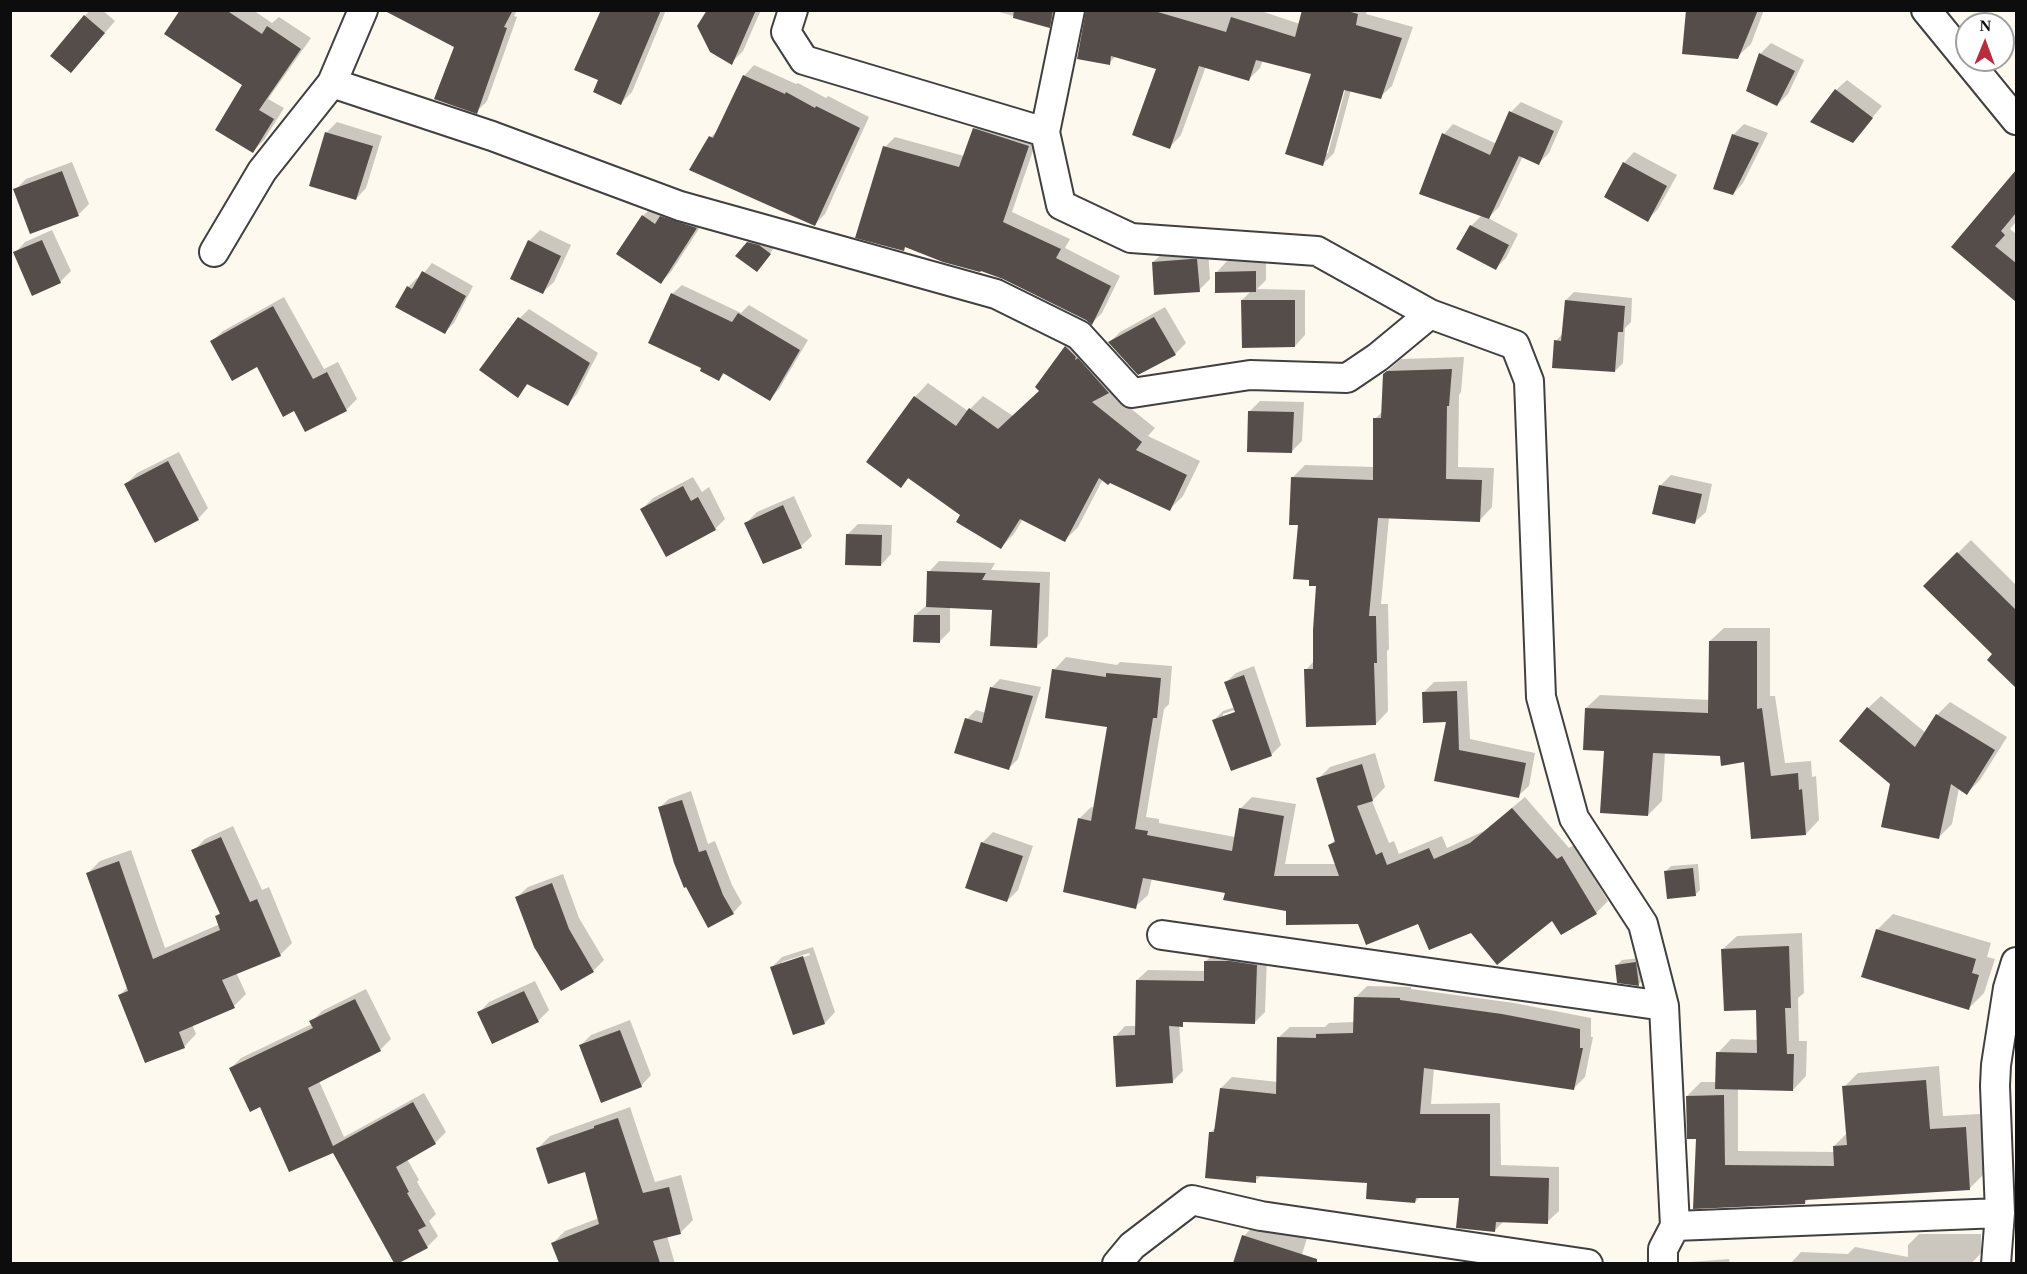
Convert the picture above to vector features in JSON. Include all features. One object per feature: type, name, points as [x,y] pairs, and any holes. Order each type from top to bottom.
[{"type":"street","points":[[214,252],[262,171],[332,83],[363,10]]},
{"type":"street","points":[[793,10],[786,32],[804,60],[1045,132]]},
{"type":"street","points":[[1070,10],[1045,132],[1061,205],[1131,238],[1317,251],[1430,314],[1515,345],[1529,381],[1542,697],[1574,818],[1643,924],[1664,1005],[1675,1226],[1663,1249],[1663,1263]]},
{"type":"street","points":[[1926,10],[2016,120]]},
{"type":"street","points":[[332,83],[492,135],[680,206],[996,294],[1079,335],[1132,393],[1250,375],[1347,378],[1378,357],[1430,314]]},
{"type":"street","points":[[1162,935],[1664,1005]]},
{"type":"street","points":[[1996,1263],[2000,1213],[1995,1086],[2006,1066],[2008,988],[2016,962]]},
{"type":"street","points":[[1117,1263],[1132,1246],[1192,1200],[1261,1216],[1588,1263]]},
{"type":"street","points":[[1675,1226],[2000,1213]]},
{"type":"building","points":[[180,10],[226,10],[262,34],[267,26],[301,49],[259,110],[274,119],[253,153],[215,130],[242,85],[164,34]]},
{"type":"building","points":[[383,10],[513,10],[504,27],[507,28],[477,114],[434,99],[454,47]]},
{"type":"building","points":[[601,10],[661,10],[621,105],[593,92],[598,80],[574,70]]},
{"type":"building","points":[[707,10],[756,10],[732,65],[710,52],[697,26]]},
{"type":"building","points":[[1014,10],[1053,10],[1050,28],[1013,18]]},
{"type":"building","points":[[1086,10],[1151,10],[1226,32],[1231,17],[1295,37],[1302,10],[1344,10],[1358,14],[1356,25],[1402,38],[1381,99],[1344,90],[1323,166],[1285,154],[1311,74],[1256,60],[1249,81],[1199,66],[1170,149],[1132,135],[1156,69],[1111,56],[1110,65],[1077,59]]},
{"type":"building","points":[[1686,10],[1758,10],[1738,59],[1682,54]]},
{"type":"building","points":[[84,15],[105,33],[71,73],[50,56]]},
{"type":"building","points":[[1759,53],[1795,71],[1777,106],[1746,91]]},
{"type":"building","points":[[743,75],[785,94],[786,92],[860,128],[815,226],[689,170],[709,136],[713,138]]},
{"type":"building","points":[[1835,89],[1873,118],[1853,143],[1810,122]]},
{"type":"building","points":[[1509,111],[1554,131],[1539,165],[1519,156],[1489,219],[1419,194],[1442,133],[1490,155]]},
{"type":"building","points":[[973,128],[1029,146],[1003,222],[1061,249],[1056,258],[1111,286],[1092,325],[1003,279],[943,262],[905,247],[904,251],[855,238],[883,146],[959,167]]},
{"type":"building","points":[[325,132],[373,146],[356,200],[309,186]]},
{"type":"building","points":[[1732,134],[1759,143],[1733,195],[1713,189]]},
{"type":"building","points":[[1623,162],[1667,186],[1648,222],[1604,197]]},
{"type":"building","points":[[2016,170],[2016,213],[2001,231],[2005,235],[1995,246],[2016,263],[2016,302],[1951,247]]},
{"type":"building","points":[[62,171],[79,216],[30,234],[13,189]]},
{"type":"building","points":[[642,215],[655,224],[660,216],[697,228],[661,284],[616,254]]},
{"type":"building","points":[[1470,225],[1509,245],[1496,270],[1456,249]]},
{"type":"building","points":[[42,240],[61,283],[32,296],[13,252]]},
{"type":"building","points":[[528,240],[561,256],[543,294],[510,279]]},
{"type":"building","points":[[747,242],[759,245],[771,254],[757,272],[735,256]]},
{"type":"building","points":[[1197,259],[1200,292],[1154,295],[1152,262]]},
{"type":"building","points":[[422,271],[466,296],[445,334],[395,307],[407,286],[412,289]]},
{"type":"building","points":[[1256,271],[1256,292],[1215,293],[1215,272]]},
{"type":"building","points":[[671,293],[732,322],[738,313],[800,350],[770,401],[723,373],[719,381],[700,371],[701,368],[648,343]]},
{"type":"building","points":[[1241,300],[1295,300],[1295,347],[1242,348]]},
{"type":"building","points":[[1565,300],[1625,306],[1623,332],[1618,332],[1615,372],[1552,368],[1554,340],[1561,341]]},
{"type":"building","points":[[273,306],[313,379],[327,372],[347,411],[305,432],[294,411],[283,417],[257,367],[232,381],[210,341]]},
{"type":"building","points":[[518,317],[590,363],[568,406],[527,384],[518,398],[479,370]]},
{"type":"building","points":[[1154,317],[1176,355],[1138,375],[1108,342]]},
{"type":"building","points":[[1065,346],[1076,357],[1075,360],[1078,358],[1109,393],[1092,402],[1142,442],[1136,450],[1187,475],[1170,511],[1110,483],[1108,485],[1099,478],[1065,542],[1020,519],[1001,549],[956,522],[960,515],[908,478],[901,488],[866,462],[914,396],[956,426],[969,408],[998,429],[1039,391],[1035,387]]},
{"type":"building","points":[[1452,369],[1449,406],[1447,406],[1446,479],[1482,480],[1480,522],[1378,518],[1369,616],[1376,616],[1377,663],[1374,663],[1376,725],[1306,727],[1304,669],[1313,669],[1316,586],[1309,586],[1309,580],[1293,579],[1298,525],[1289,525],[1291,477],[1373,480],[1373,418],[1381,418],[1383,374],[1387,371]]},
{"type":"building","points":[[1248,411],[1294,412],[1292,453],[1247,452]]},
{"type":"building","points":[[168,461],[199,520],[155,543],[124,484]]},
{"type":"building","points":[[1659,485],[1702,494],[1695,524],[1652,514]]},
{"type":"building","points":[[683,486],[691,501],[698,497],[716,530],[666,557],[640,509]]},
{"type":"building","points":[[783,505],[802,548],[763,564],[744,523]]},
{"type":"building","points":[[846,534],[882,535],[881,566],[845,565]]},
{"type":"building","points":[[1957,552],[2016,610],[2016,688],[1987,660],[1992,654],[1923,586]]},
{"type":"building","points":[[927,571],[986,573],[982,580],[1040,583],[1037,648],[990,646],[992,610],[926,607]]},
{"type":"building","points":[[914,615],[940,615],[940,643],[913,642]]},
{"type":"building","points":[[1709,641],[1757,641],[1757,709],[1762,708],[1771,776],[1798,773],[1799,790],[1802,789],[1806,835],[1751,839],[1744,762],[1721,766],[1720,756],[1653,753],[1648,816],[1600,813],[1604,751],[1583,750],[1585,708],[1708,713]]},
{"type":"building","points":[[1052,669],[1106,677],[1106,673],[1161,678],[1157,718],[1153,718],[1135,829],[1148,831],[1147,835],[1232,851],[1239,808],[1284,816],[1274,876],[1339,876],[1328,845],[1335,842],[1316,778],[1362,764],[1373,801],[1357,806],[1376,855],[1382,852],[1387,865],[1429,848],[1434,859],[1470,843],[1512,808],[1557,859],[1562,856],[1597,914],[1561,935],[1552,921],[1497,965],[1471,933],[1429,950],[1418,924],[1366,945],[1358,924],[1286,925],[1286,911],[1223,900],[1225,893],[1143,878],[1136,909],[1063,892],[1078,818],[1091,821],[1107,727],[1045,718]]},
{"type":"building","points":[[1244,675],[1272,756],[1231,771],[1212,720],[1235,712],[1224,682]]},
{"type":"building","points":[[990,687],[1033,696],[1009,770],[954,753],[965,718],[982,723]]},
{"type":"building","points":[[1457,691],[1459,750],[1526,763],[1519,798],[1434,781],[1446,722],[1423,723],[1422,692]]},
{"type":"building","points":[[1867,707],[1915,747],[1936,714],[1995,750],[1967,795],[1951,784],[1939,839],[1881,827],[1890,784],[1839,741]]},
{"type":"building","points":[[682,800],[699,852],[706,850],[723,895],[734,914],[708,928],[686,887],[684,888],[674,863],[658,807]]},
{"type":"building","points":[[221,837],[250,902],[257,899],[281,956],[222,980],[235,1008],[179,1032],[185,1048],[145,1063],[118,995],[128,991],[86,873],[119,861],[153,959],[220,930],[215,916],[220,914],[191,850]]},
{"type":"building","points":[[981,842],[1023,856],[1007,902],[965,888]]},
{"type":"building","points":[[1693,868],[1696,896],[1667,899],[1664,871]]},
{"type":"building","points":[[552,883],[569,929],[594,972],[561,991],[534,947],[515,897]]},
{"type":"building","points":[[1876,929],[1976,959],[1972,973],[1979,975],[1969,1010],[1861,977]]},
{"type":"building","points":[[1789,946],[1791,1008],[1785,1008],[1787,1054],[1794,1054],[1793,1091],[1715,1089],[1716,1052],[1757,1053],[1756,1010],[1724,1011],[1721,949]]},
{"type":"building","points":[[803,956],[825,1024],[793,1035],[770,967]]},
{"type":"building","points":[[1204,961],[1230,961],[1257,965],[1255,1024],[1183,1022],[1183,1027],[1169,1026],[1173,1083],[1116,1087],[1113,1036],[1135,1035],[1136,980],[1204,981]]},
{"type":"building","points":[[1636,962],[1639,986],[1617,983],[1615,965]]},
{"type":"building","points":[[524,991],[539,1022],[492,1044],[477,1012]]},
{"type":"building","points":[[1354,997],[1400,998],[1400,1000],[1502,1014],[1580,1029],[1580,1048],[1583,1048],[1574,1090],[1424,1068],[1420,1114],[1490,1114],[1490,1176],[1549,1178],[1548,1224],[1496,1222],[1495,1232],[1456,1228],[1459,1198],[1416,1198],[1415,1203],[1366,1199],[1367,1183],[1256,1176],[1256,1183],[1205,1178],[1209,1132],[1214,1132],[1220,1088],[1276,1094],[1277,1037],[1316,1038],[1316,1034],[1353,1033]]},
{"type":"building","points":[[355,999],[381,1051],[308,1088],[333,1146],[413,1102],[436,1144],[396,1167],[409,1192],[407,1193],[426,1226],[418,1230],[428,1248],[399,1263],[394,1263],[333,1153],[289,1172],[260,1107],[250,1112],[229,1068],[313,1028],[309,1021]]},
{"type":"building","points":[[620,1030],[642,1087],[601,1103],[579,1045]]},
{"type":"building","points":[[1926,1080],[1930,1129],[1966,1127],[1970,1190],[1805,1200],[1805,1204],[1693,1209],[1696,1139],[1687,1139],[1686,1096],[1724,1095],[1725,1165],[1834,1166],[1833,1146],[1847,1145],[1842,1086]]},
{"type":"building","points":[[618,1118],[643,1193],[669,1187],[681,1234],[653,1241],[660,1263],[559,1263],[551,1243],[599,1224],[585,1172],[548,1184],[536,1148]]},
{"type":"building","points":[[1242,1235],[1317,1259],[1317,1263],[1233,1263]]}]
